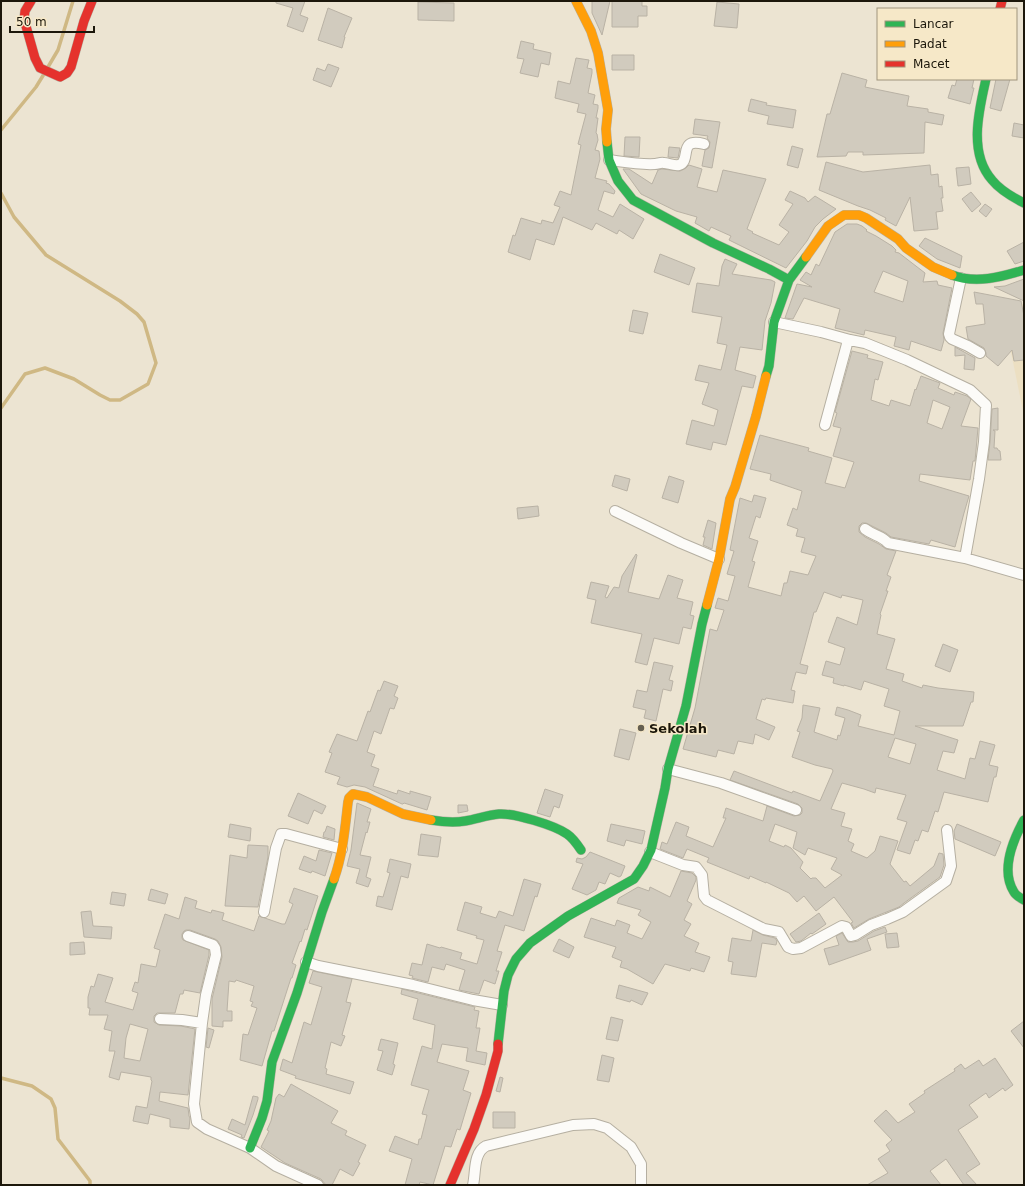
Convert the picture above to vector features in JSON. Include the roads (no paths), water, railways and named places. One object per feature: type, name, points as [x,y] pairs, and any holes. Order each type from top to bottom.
[{"type":"street","points":[[31,1],[25,11],[24,19],[35,58],[40,68],[60,77],[68,72],[71,67],[84,21],[92,1]]},
{"type":"street","points":[[576,1],[591,31],[598,53],[608,110],[606,129],[609,160],[618,181],[633,200],[713,243],[790,280]]},
{"type":"street","points":[[986,80],[977,130],[978,154],[987,175],[1002,189],[1024,203]]},
{"type":"street","points":[[609,160],[630,163],[656,164],[662,162],[676,166],[683,162],[686,151],[692,142],[704,144]]},
{"type":"street","points":[[450,1185],[474,1129],[486,1095],[498,1051],[504,991],[516,959],[530,943],[568,916],[634,879],[650,852],[660,812],[668,769],[686,706],[702,624],[719,559],[730,499],[756,416],[769,366],[774,322],[790,280],[822,233],[828,226],[844,215],[858,215],[866,218],[898,239],[906,248],[933,267],[961,278],[982,279],[1002,277],[1024,270]]},
{"type":"street","points":[[961,278],[949,334],[952,339],[980,353]]},
{"type":"street","points":[[774,322],[865,343],[907,360],[970,390],[986,405],[984,442],[965,558]]},
{"type":"street","points":[[825,425],[847,344],[850,340]]},
{"type":"street","points":[[614,511],[681,543],[719,559]]},
{"type":"street","points":[[865,529],[883,538],[888,543],[965,558],[1024,575]]},
{"type":"street","points":[[668,769],[721,783],[796,810]]},
{"type":"street","points":[[250,1148],[267,1101],[272,1062],[297,993],[322,912],[335,878],[342,849],[349,798],[353,794],[370,798],[388,808],[417,818],[463,821],[504,814],[520,817],[561,830],[572,838],[581,850]]},
{"type":"street","points":[[1024,820],[1017,832],[1011,850],[1008,867],[1010,881],[1015,893],[1024,900]]},
{"type":"street","points":[[650,852],[683,865],[696,867],[702,875],[704,896],[708,900],[764,929],[779,932],[788,947],[793,949],[801,948],[842,926],[846,927],[851,936],[855,935],[871,925],[903,912],[946,881],[951,866],[948,830]]},
{"type":"street","points":[[264,912],[276,848],[282,834],[342,849]]},
{"type":"street","points":[[188,936],[213,945],[215,948],[215,959],[206,995],[202,1023],[194,1104],[197,1122],[207,1129],[250,1148],[276,1166],[318,1185]]},
{"type":"street","points":[[306,962],[318,966],[502,1005]]},
{"type":"street","points":[[160,1019],[202,1023]]},
{"type":"street","points":[[473,1185],[478,1154],[481,1149],[486,1146],[574,1125],[594,1124],[607,1128],[631,1147],[641,1164],[641,1185]]},
{"type":"waterway","points":[[48,67],[58,50],[73,1]]},
{"type":"waterway","points":[[1,130],[36,87],[44,74]]},
{"type":"waterway","points":[[1,193],[14,217],[46,255],[120,301],[137,314],[144,322],[156,363],[148,384],[120,400],[110,400],[74,379],[45,368],[25,374],[1,408]]},
{"type":"waterway","points":[[1,1078],[32,1086],[51,1099],[55,1108],[58,1139],[90,1181],[90,1185]]},
{"type":"place","name":"Sekolah","points":[[641,728]]}]
